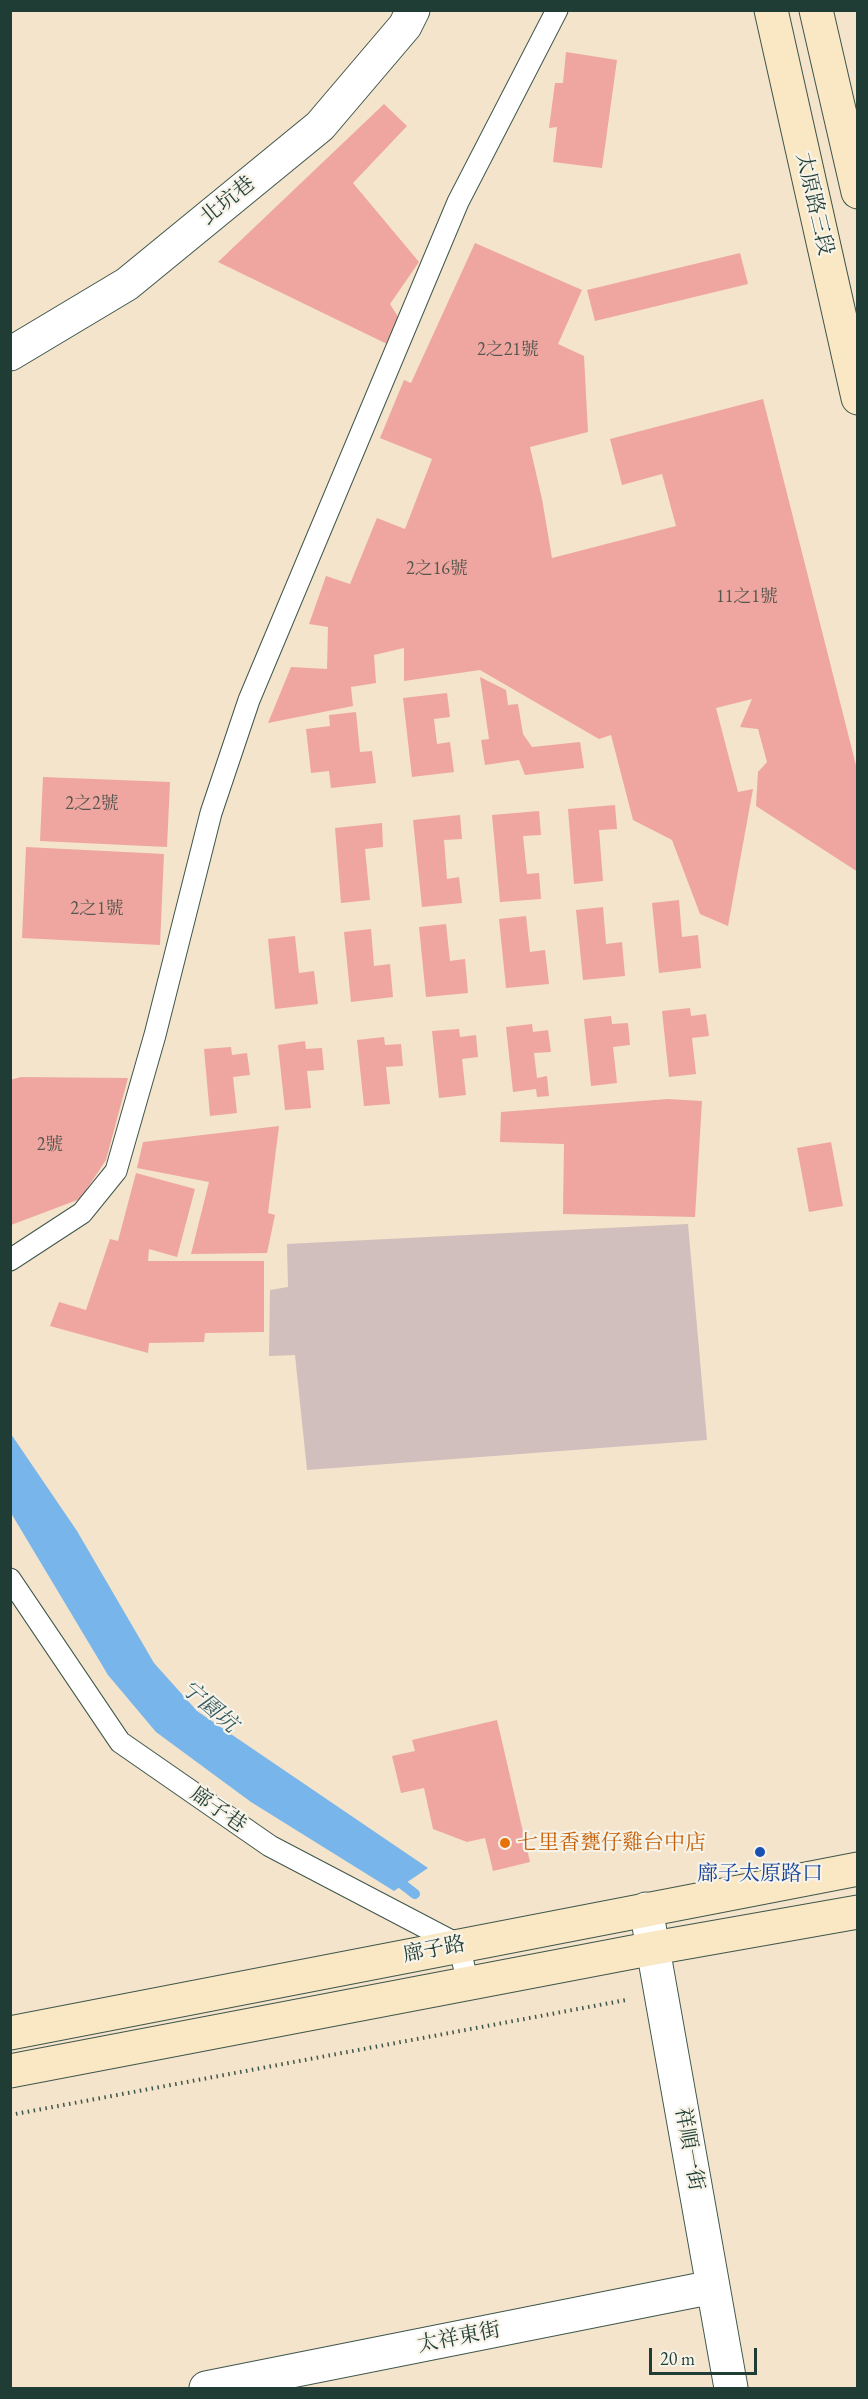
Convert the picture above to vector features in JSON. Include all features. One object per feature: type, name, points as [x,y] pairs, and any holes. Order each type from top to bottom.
[{"type":"main road","name":"太原路三段","points":[[771,10],[858,398]]},
{"type":"main road","points":[[816,10],[858,192]]},
{"type":"main road","name":"廍子路","points":[[10,2033],[858,1869]]},
{"type":"main road","name":"廍子路","points":[[10,2071],[654,1948],[858,1912]]},
{"type":"street","name":"北坑巷","points":[[10,354],[127,284],[320,126],[405,26],[413,10]]},
{"type":"street","name":"祥順一街","points":[[646,1909],[731,2388]]},
{"type":"street","name":"太祥東街","points":[[206,2388],[713,2286]]},
{"type":"lane","points":[[10,1260],[82,1213],[116,1171],[155,1035],[211,813],[249,700],[458,201],[557,10]]},
{"type":"lane","name":"廍子巷","points":[[10,1579],[120,1742],[270,1846],[459,1945]]},
{"type":"lane","points":[[459,1945],[468,1984]]},
{"type":"path","points":[[10,2115],[661,1994]]},
{"type":"shaded area","points":[[688,1224],[707,1440],[307,1470],[295,1355],[269,1356],[270,1290],[288,1287],[287,1244]]},
{"type":"water","points":[[11,1434],[77,1531],[154,1663],[197,1711],[428,1868],[394,1891],[251,1802],[156,1732],[108,1675],[11,1513]]},
{"type":"building","points":[[566,52],[617,60],[602,168],[553,162],[557,127],[549,128],[555,83],[563,83]]},
{"type":"building","points":[[384,104],[407,126],[353,183],[419,262],[390,304],[400,320],[387,344],[218,262]]},
{"type":"building","points":[[475,243],[582,290],[558,344],[584,356],[588,432],[530,447],[552,558],[676,526],[662,474],[622,485],[610,439],[763,399],[858,773],[858,872],[756,806],[758,772],[767,762],[758,729],[740,727],[752,699],[716,708],[738,792],[753,789],[728,926],[700,914],[672,840],[633,820],[611,735],[599,739],[480,670],[404,681],[404,648],[374,655],[376,683],[351,687],[353,706],[268,723],[291,667],[327,669],[328,627],[309,624],[326,576],[350,584],[377,518],[405,529],[432,459],[380,438],[404,380],[411,383]]},
{"type":"building","points":[[740,253],[748,284],[595,321],[587,290]]},
{"type":"building","points":[[480,677],[506,690],[508,705],[518,704],[523,734],[532,747],[580,742],[584,768],[525,775],[519,760],[485,765],[481,740],[489,739]]},
{"type":"building","points":[[447,693],[450,717],[434,719],[437,744],[450,742],[454,772],[412,777],[403,698]]},
{"type":"building","points":[[356,712],[360,752],[372,751],[376,783],[331,788],[329,771],[311,773],[306,729],[330,726],[329,715]]},
{"type":"building","points":[[43,777],[170,782],[167,847],[40,841]]},
{"type":"building","points":[[615,805],[617,829],[599,830],[603,881],[574,884],[568,809]]},
{"type":"building","points":[[539,811],[541,835],[523,836],[527,874],[539,873],[541,899],[500,902],[492,815]]},
{"type":"building","points":[[460,815],[462,839],[444,840],[447,879],[459,877],[462,903],[422,907],[413,820]]},
{"type":"building","points":[[382,823],[383,847],[365,849],[370,900],[341,903],[335,828]]},
{"type":"building","points":[[26,847],[164,854],[160,945],[22,938]]},
{"type":"building","points":[[679,900],[682,937],[698,935],[701,968],[659,973],[652,903]]},
{"type":"building","points":[[603,907],[606,944],[622,942],[625,976],[583,980],[576,910]]},
{"type":"building","points":[[526,916],[530,952],[545,950],[549,984],[506,988],[499,919]]},
{"type":"building","points":[[446,924],[450,961],[465,959],[468,993],[426,997],[419,927]]},
{"type":"building","points":[[371,929],[374,966],[390,964],[393,997],[351,1002],[344,932]]},
{"type":"building","points":[[295,936],[299,973],[314,971],[318,1004],[275,1009],[268,939]]},
{"type":"building","points":[[690,1008],[691,1016],[706,1014],[709,1036],[692,1038],[696,1074],[669,1077],[662,1011]]},
{"type":"building","points":[[611,1016],[612,1024],[628,1023],[630,1045],[613,1047],[617,1083],[591,1086],[584,1019]]},
{"type":"building","points":[[532,1024],[533,1032],[548,1030],[551,1052],[534,1053],[537,1078],[547,1076],[549,1096],[537,1097],[536,1089],[513,1092],[506,1027]]},
{"type":"building","points":[[459,1029],[460,1037],[476,1035],[478,1057],[462,1059],[466,1095],[439,1098],[432,1031]]},
{"type":"building","points":[[384,1037],[385,1045],[401,1044],[403,1066],[386,1067],[390,1104],[364,1106],[357,1040]]},
{"type":"building","points":[[305,1041],[306,1049],[322,1048],[324,1070],[307,1071],[311,1108],[285,1110],[278,1045]]},
{"type":"building","points":[[231,1047],[232,1055],[247,1053],[250,1075],[233,1077],[237,1113],[210,1116],[204,1049]]},
{"type":"building","points":[[21,1077],[128,1078],[106,1160],[80,1199],[11,1225],[10,1080]]},
{"type":"building","points":[[668,1099],[702,1101],[695,1217],[563,1214],[564,1144],[500,1142],[501,1112]]},
{"type":"building","points":[[279,1126],[268,1213],[275,1215],[267,1253],[191,1254],[209,1182],[137,1168],[143,1142]]},
{"type":"building","points":[[831,1142],[843,1206],[809,1212],[797,1148]]},
{"type":"building","points":[[136,1173],[195,1189],[177,1257],[149,1249],[148,1261],[264,1261],[264,1332],[205,1333],[204,1342],[149,1343],[148,1353],[50,1326],[59,1302],[86,1310],[110,1239],[118,1241]]},
{"type":"building","points":[[497,1720],[530,1862],[493,1871],[485,1838],[467,1842],[433,1829],[424,1788],[401,1793],[392,1756],[415,1751],[412,1740]]},
{"type":"waterway","name":"宁園坑","points":[[393,1877],[415,1894]]},
{"type":"place","name":"七里香甕仔雞台中店","points":[[505,1843]]},
{"type":"place","name":"廍子太原路口","points":[[760,1852]]}]
